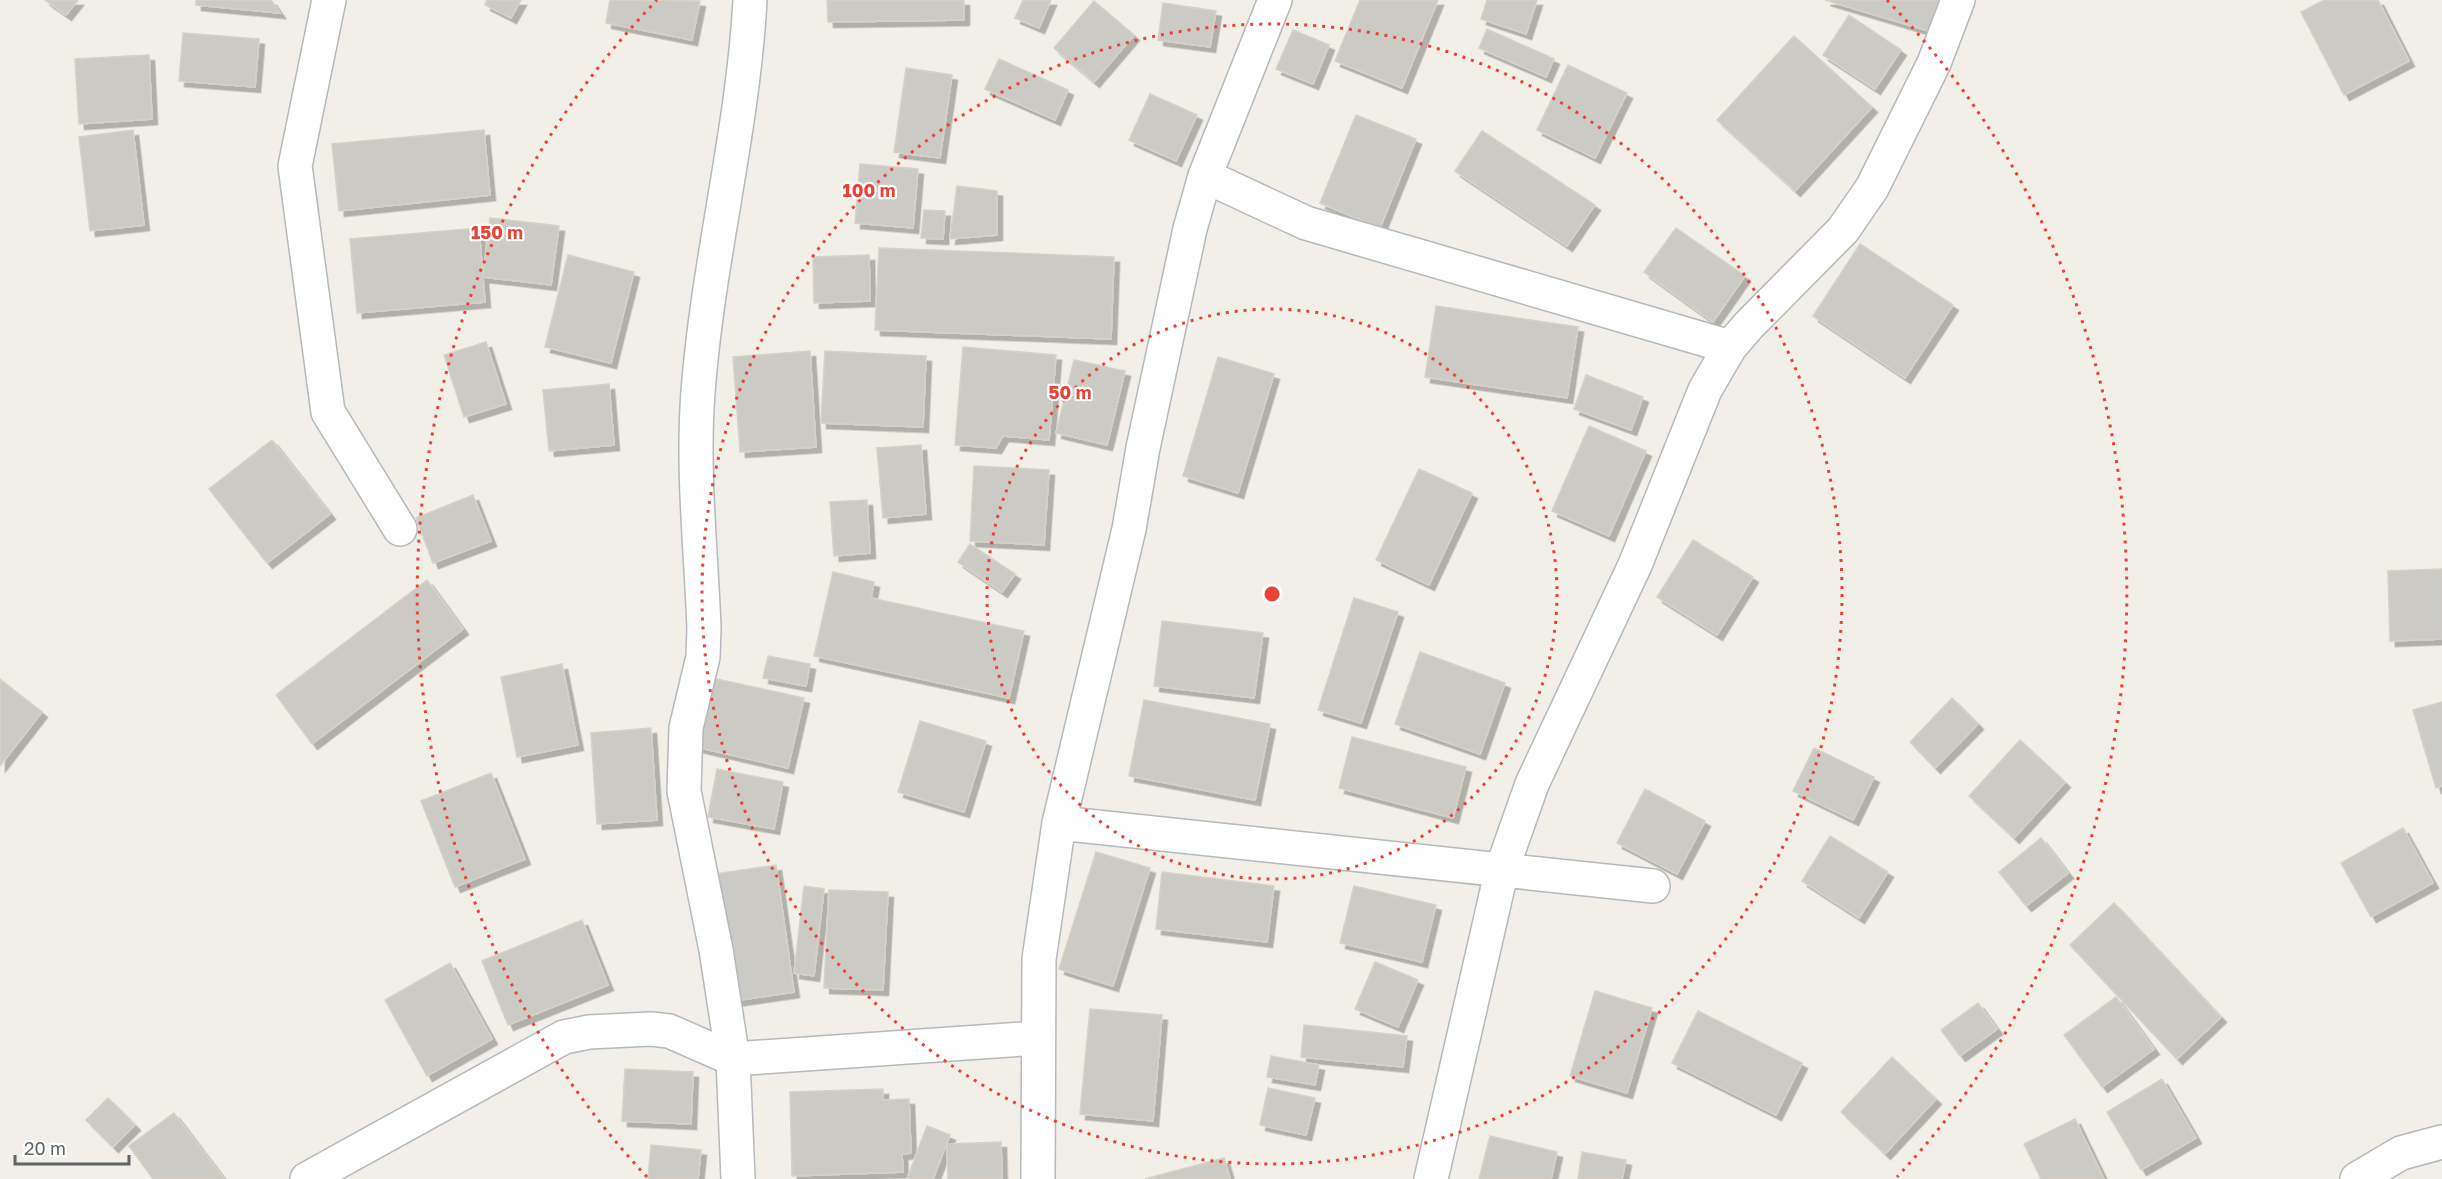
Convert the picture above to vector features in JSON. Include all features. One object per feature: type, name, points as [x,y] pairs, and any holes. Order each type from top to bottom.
[{"type":"street","points":[[329,0],[295,166],[326,400],[328,412],[400,529]]},
{"type":"street","points":[[738,1179],[733,1059],[716,950],[684,791],[683,758],[686,728],[703,657],[705,628],[696,444],[698,392],[716,249],[747,51],[750,0]]},
{"type":"street","points":[[1038,1179],[1039,959],[1059,823],[1129,529],[1143,448],[1185,252],[1205,176],[1275,0]]},
{"type":"street","points":[[1431,1179],[1502,870],[1532,784],[1635,565],[1705,390],[1730,347],[1843,230],[1872,188],[1934,63],[1958,0]]},
{"type":"street","points":[[1205,176],[1306,223],[1730,347]]},
{"type":"street","points":[[1059,823],[1653,886]]},
{"type":"street","points":[[307,1179],[564,1037],[589,1032],[651,1029],[669,1031],[733,1059],[1038,1038]]},
{"type":"street","points":[[2357,1179],[2401,1153],[2442,1142]]},
{"type":"building","points":[[45,0],[78,0],[66,15]]},
{"type":"building","points":[[196,0],[271,0],[280,13],[196,5]]},
{"type":"building","points":[[487,0],[521,0],[511,18],[485,5]]},
{"type":"building","points":[[610,0],[700,1],[692,40],[606,23]]},
{"type":"building","points":[[827,0],[964,0],[964,20],[828,22]]},
{"type":"building","points":[[1023,0],[1051,0],[1039,28],[1015,18]]},
{"type":"building","points":[[1360,0],[1438,0],[1402,88],[1335,61]]},
{"type":"building","points":[[1487,0],[1537,0],[1526,34],[1481,19]]},
{"type":"building","points":[[1825,0],[1942,0],[1932,32]]},
{"type":"building","points":[[2324,0],[2378,0],[2409,61],[2344,95],[2301,12]]},
{"type":"building","points":[[1094,1],[1134,35],[1094,82],[1054,48]]},
{"type":"building","points":[[1163,3],[1216,11],[1210,47],[1158,40]]},
{"type":"building","points":[[1849,15],[1901,50],[1875,89],[1823,55]]},
{"type":"building","points":[[1487,29],[1554,59],[1546,77],[1479,48]]},
{"type":"building","points":[[1293,30],[1329,45],[1313,84],[1276,69]]},
{"type":"building","points":[[183,33],[259,39],[255,87],[179,81]]},
{"type":"building","points":[[1794,36],[1872,107],[1795,191],[1717,120]]},
{"type":"building","points":[[149,55],[152,119],[79,124],[75,59]]},
{"type":"building","points":[[999,59],[1068,90],[1055,120],[985,89]]},
{"type":"building","points":[[1568,65],[1627,93],[1595,158],[1537,130]]},
{"type":"building","points":[[906,68],[952,75],[940,158],[894,152]]},
{"type":"building","points":[[1150,94],[1197,115],[1176,161],[1129,140]]},
{"type":"building","points":[[1356,115],[1416,139],[1380,228],[1320,203]]},
{"type":"building","points":[[133,130],[144,225],[90,231],[79,137]]},
{"type":"building","points":[[484,130],[490,195],[339,211],[332,144]]},
{"type":"building","points":[[1482,131],[1595,205],[1567,246],[1455,171]]},
{"type":"building","points":[[860,164],[918,169],[913,228],[855,223]]},
{"type":"building","points":[[957,186],[997,191],[997,235],[950,239]]},
{"type":"building","points":[[924,210],[945,211],[943,239],[921,238]]},
{"type":"building","points":[[490,218],[559,226],[551,285],[483,277]]},
{"type":"building","points":[[479,228],[485,302],[357,313],[350,239]]},
{"type":"building","points":[[1676,228],[1745,276],[1713,322],[1644,272]]},
{"type":"building","points":[[1860,244],[1953,305],[1905,378],[1813,316]]},
{"type":"building","points":[[879,248],[1114,257],[1111,339],[875,330]]},
{"type":"building","points":[[568,255],[634,272],[611,363],[545,347]]},
{"type":"building","points":[[869,255],[870,301],[814,303],[813,257]]},
{"type":"building","points":[[1436,306],[1578,327],[1567,398],[1425,377]]},
{"type":"building","points":[[486,342],[506,404],[464,417],[444,355]]},
{"type":"building","points":[[963,347],[1056,355],[1049,440],[1003,436],[996,448],[955,445]]},
{"type":"building","points":[[810,351],[816,447],[740,452],[733,357]]},
{"type":"building","points":[[825,351],[926,356],[923,427],[821,423]]},
{"type":"building","points":[[1218,357],[1274,374],[1238,493],[1183,476]]},
{"type":"building","points":[[1074,360],[1125,371],[1107,445],[1056,433]]},
{"type":"building","points":[[1586,375],[1643,397],[1631,430],[1574,409]]},
{"type":"building","points":[[609,384],[614,445],[549,451],[543,390]]},
{"type":"building","points":[[1589,426],[1646,451],[1609,536],[1552,511]]},
{"type":"building","points":[[272,440],[330,514],[267,563],[209,489]]},
{"type":"building","points":[[921,445],[926,514],[883,518],[877,448]]},
{"type":"building","points":[[974,466],[1049,470],[1044,545],[970,541]]},
{"type":"building","points":[[1419,469],[1472,493],[1429,585],[1376,560]]},
{"type":"building","points":[[473,495],[491,541],[433,563],[416,518]]},
{"type":"building","points":[[867,500],[870,553],[834,556],[830,502]]},
{"type":"building","points":[[1693,540],[1753,577],[1717,635],[1657,597]]},
{"type":"building","points":[[970,544],[1015,574],[1002,592],[958,562]]},
{"type":"building","points":[[2442,569],[2442,639],[2390,641],[2388,571]]},
{"type":"building","points":[[833,572],[874,582],[871,598],[1024,631],[1009,698],[814,656]]},
{"type":"building","points":[[427,580],[463,629],[312,744],[276,695]]},
{"type":"building","points":[[1354,598],[1398,612],[1361,723],[1318,710]]},
{"type":"building","points":[[1162,621],[1263,633],[1254,698],[1154,686]]},
{"type":"building","points":[[1420,652],[1505,683],[1480,754],[1395,724]]},
{"type":"building","points":[[768,656],[810,664],[806,686],[763,678]]},
{"type":"building","points":[[562,664],[578,745],[517,757],[501,677]]},
{"type":"building","points":[[712,678],[804,698],[788,768],[696,747]]},
{"type":"building","points":[[0,679],[42,712],[0,766]]},
{"type":"building","points":[[1952,698],[1978,724],[1935,768],[1910,742]]},
{"type":"building","points":[[1144,700],[1270,724],[1255,800],[1129,776]]},
{"type":"building","points":[[2442,702],[2442,786],[2436,788],[2413,710]]},
{"type":"building","points":[[920,721],[986,741],[964,812],[898,792]]},
{"type":"building","points":[[651,728],[657,820],[597,824],[591,733]]},
{"type":"building","points":[[1352,737],[1466,767],[1453,818],[1339,788]]},
{"type":"building","points":[[2020,740],[2065,782],[2014,838],[1969,796]]},
{"type":"building","points":[[1814,748],[1874,777],[1853,820],[1793,791]]},
{"type":"building","points":[[717,769],[783,782],[774,829],[708,817]]},
{"type":"building","points":[[491,773],[525,859],[455,887],[421,801]]},
{"type":"building","points":[[1645,789],[1705,821],[1677,874],[1617,843]]},
{"type":"building","points":[[2403,828],[2433,883],[2371,917],[2341,863]]},
{"type":"building","points":[[1830,836],[1888,872],[1859,918],[1802,881]]},
{"type":"building","points":[[2041,838],[2068,873],[2026,906],[1999,872]]},
{"type":"building","points":[[1096,852],[1150,868],[1113,986],[1059,969]]},
{"type":"building","points":[[776,865],[794,992],[734,1001],[716,874]]},
{"type":"building","points":[[1162,872],[1274,886],[1267,942],[1156,929]]},
{"type":"building","points":[[804,886],[824,889],[814,976],[794,973]]},
{"type":"building","points":[[1354,886],[1436,905],[1422,962],[1340,943]]},
{"type":"building","points":[[829,890],[888,892],[883,990],[824,988]]},
{"type":"building","points":[[2114,903],[2221,1017],[2177,1059],[2070,945]]},
{"type":"building","points":[[582,920],[608,985],[508,1025],[482,961]]},
{"type":"building","points":[[1375,962],[1418,980],[1398,1027],[1355,1009]]},
{"type":"building","points":[[450,963],[492,1039],[427,1076],[385,1000]]},
{"type":"building","points":[[1595,991],[1652,1008],[1627,1093],[1570,1076]]},
{"type":"building","points":[[2116,997],[2154,1049],[2102,1087],[2064,1035]]},
{"type":"building","points":[[1978,1003],[1997,1029],[1960,1056],[1941,1030]]},
{"type":"building","points":[[1090,1009],[1162,1015],[1153,1121],[1080,1114]]},
{"type":"building","points":[[1698,1011],[1802,1063],[1776,1115],[1672,1063]]},
{"type":"building","points":[[1304,1025],[1407,1036],[1403,1067],[1301,1057]]},
{"type":"building","points":[[1271,1056],[1319,1065],[1315,1085],[1267,1077]]},
{"type":"building","points":[[1892,1057],[1936,1099],[1885,1154],[1841,1112]]},
{"type":"building","points":[[625,1069],[693,1072],[691,1124],[622,1121]]},
{"type":"building","points":[[2162,1079],[2196,1138],[2141,1170],[2107,1112]]},
{"type":"building","points":[[1268,1088],[1315,1098],[1306,1135],[1260,1125]]},
{"type":"building","points":[[883,1089],[883,1100],[909,1099],[911,1153],[902,1154],[903,1172],[792,1176],[790,1092]]},
{"type":"building","points":[[108,1098],[135,1125],[113,1147],[86,1120]]},
{"type":"building","points":[[174,1113],[224,1179],[153,1179],[129,1146]]},
{"type":"building","points":[[2075,1119],[2104,1179],[2041,1179],[2024,1144]]},
{"type":"building","points":[[927,1126],[950,1135],[933,1179],[907,1179]]},
{"type":"building","points":[[1490,1136],[1557,1152],[1551,1179],[1479,1179]]},
{"type":"building","points":[[1001,1142],[1002,1179],[948,1179],[947,1144]]},
{"type":"building","points":[[651,1145],[701,1150],[698,1179],[648,1179]]},
{"type":"building","points":[[1582,1152],[1626,1160],[1622,1179],[1578,1179]]},
{"type":"building","points":[[1224,1158],[1230,1179],[1145,1179]]}]
